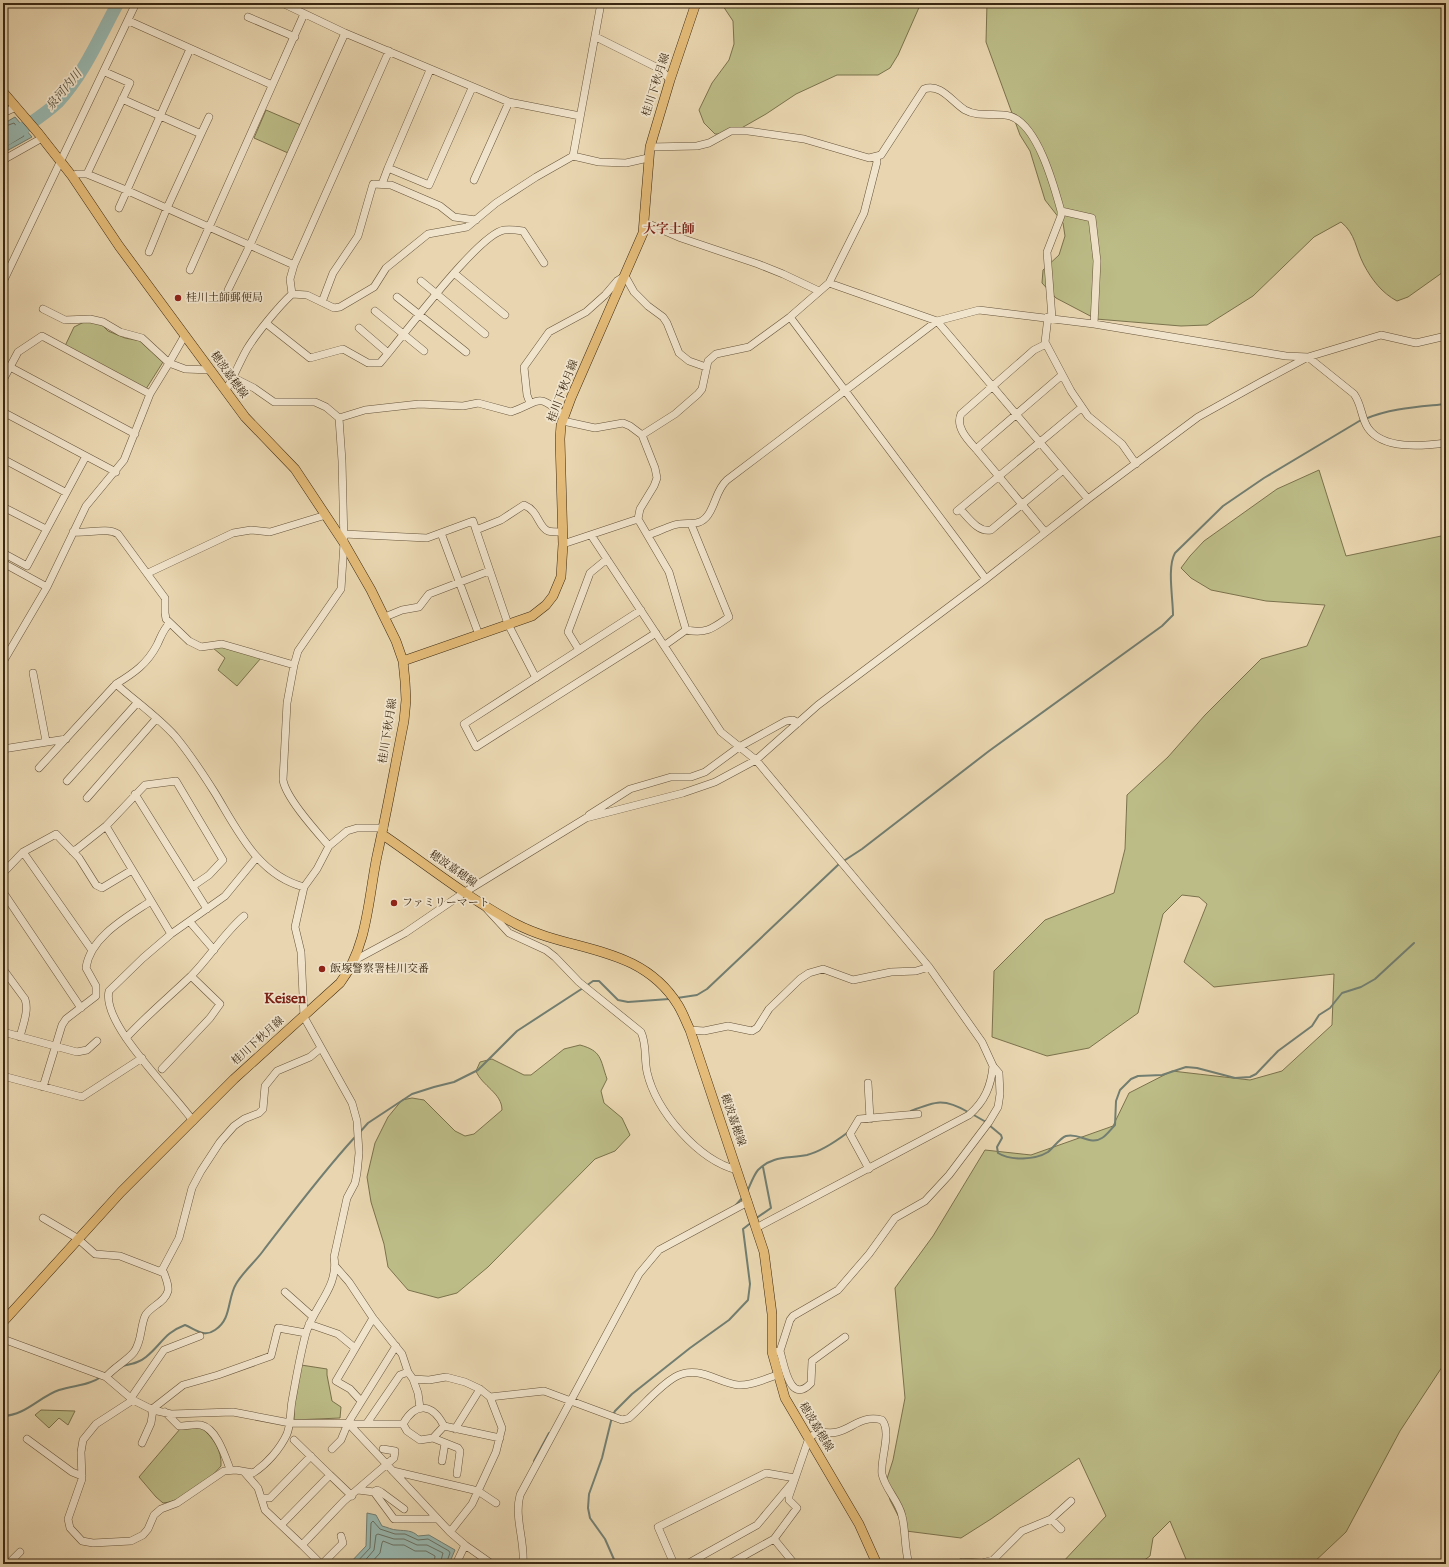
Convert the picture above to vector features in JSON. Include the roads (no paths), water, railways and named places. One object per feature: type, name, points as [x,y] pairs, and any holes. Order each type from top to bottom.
[{"type":"main road","name":"桂川下秋月線","points":[[3,1322],[120,1192],[234,1079],[340,983],[355,960],[366,919],[404,721],[406,700],[403,661],[535,614],[546,605],[553,596],[562,577],[560,439],[563,419],[624,276],[639,246],[645,224],[648,158],[650,147],[692,4]]},
{"type":"main road","name":"穂波嘉穂線","points":[[3,92],[41,136],[72,176],[119,246],[245,417],[295,469],[344,539],[385,617],[403,661]]},
{"type":"main road","name":"穂波嘉穂線","points":[[383,831],[485,907],[539,934],[625,959],[641,968],[668,992],[678,1005],[690,1030],[764,1252],[769,1284],[777,1375],[785,1398],[859,1524],[877,1564]]},
{"type":"street","points":[[3,282],[89,100],[105,72],[136,3]]},
{"type":"street","points":[[282,3],[345,33],[508,102],[580,116]]},
{"type":"street","points":[[573,156],[596,37],[601,3]]},
{"type":"street","points":[[190,270],[304,14]]},
{"type":"street","points":[[248,16],[294,37]]},
{"type":"street","points":[[129,21],[272,85]]},
{"type":"street","points":[[228,290],[250,245],[345,33]]},
{"type":"street","points":[[596,37],[656,67],[670,80]]},
{"type":"street","points":[[119,208],[190,49]]},
{"type":"street","points":[[226,390],[234,378],[247,349],[292,294],[290,279],[294,265],[389,51]]},
{"type":"street","points":[[382,184],[430,70]]},
{"type":"street","points":[[87,174],[130,83],[105,72]]},
{"type":"street","points":[[650,147],[697,146],[708,143],[731,131],[748,131],[804,139],[864,157],[876,158],[881,155],[924,89],[934,87],[973,114],[1008,116],[1022,123],[1044,156],[1061,210],[1061,216],[1047,252],[1050,318],[1044,337],[1046,344],[1081,408],[1096,424],[1122,444],[1136,464]]},
{"type":"street","points":[[424,198],[472,88]]},
{"type":"street","points":[[122,99],[201,134]]},
{"type":"street","points":[[474,180],[508,102]]},
{"type":"street","points":[[3,113],[18,110]]},
{"type":"street","points":[[149,252],[167,208],[209,116]]},
{"type":"street","points":[[3,160],[41,136]]},
{"type":"street","points":[[292,294],[307,295],[334,308],[340,307],[374,287],[386,268],[428,234],[460,229],[476,220],[496,203],[536,176],[573,156],[599,162],[626,163],[648,158]]},
{"type":"street","points":[[642,435],[675,414],[698,394],[702,389],[708,361],[716,354],[749,347],[790,317],[829,283],[864,213],[877,162],[876,158]]},
{"type":"street","points":[[388,168],[429,185]]},
{"type":"street","points":[[72,176],[77,174],[87,174],[294,265]]},
{"type":"street","points":[[322,302],[333,273],[358,236],[373,184],[382,184],[424,198],[440,206],[454,217],[476,220]]},
{"type":"street","points":[[1061,210],[1092,218],[1097,261],[1094,324]]},
{"type":"street","points":[[645,224],[651,224],[681,238],[758,264],[819,291]]},
{"type":"street","points":[[267,324],[310,358],[343,349],[368,364],[380,362],[454,273],[480,245],[504,230],[523,231],[544,263]]},
{"type":"street","points":[[454,273],[504,315]]},
{"type":"street","points":[[530,403],[527,394],[524,368],[549,332],[586,312],[605,295],[616,281],[624,276],[634,292],[642,301],[663,317],[668,323],[679,353],[689,361],[706,367]]},
{"type":"street","points":[[421,281],[485,334]]},
{"type":"street","points":[[829,283],[937,321],[1062,471],[1088,499]]},
{"type":"street","points":[[397,297],[466,352]]},
{"type":"street","points":[[43,310],[65,320],[90,319],[103,322],[120,332],[142,338],[169,363],[184,369],[211,370]]},
{"type":"street","points":[[648,535],[676,524],[698,523],[707,517],[719,489],[727,480],[937,321],[979,310],[1094,324],[1286,356],[1308,357],[1354,394],[1368,428],[1385,441],[1418,446],[1446,443]]},
{"type":"street","points":[[375,311],[424,351]]},
{"type":"street","points":[[790,317],[986,579]]},
{"type":"street","points":[[359,328],[388,353]]},
{"type":"street","points":[[3,662],[47,587],[86,506],[116,472],[124,460],[150,394],[185,335]]},
{"type":"street","points":[[586,818],[683,793],[716,782],[756,760],[818,705],[986,579],[1088,499],[1198,417],[1260,382],[1308,357],[1381,335],[1416,343],[1446,336]]},
{"type":"street","points":[[3,380],[7,369],[18,352],[42,336],[150,394]]},
{"type":"street","points":[[1045,532],[964,435],[959,418],[961,414],[1034,350],[1046,344]]},
{"type":"street","points":[[7,369],[135,434]]},
{"type":"street","points":[[976,448],[1062,375]]},
{"type":"street","points":[[234,378],[254,388],[274,402],[283,404],[315,402],[326,407],[339,418],[342,461],[344,539],[341,589],[298,651],[287,703],[284,785],[299,810],[329,846]]},
{"type":"street","points":[[339,418],[380,408],[419,404],[463,406],[478,403],[511,412],[537,400],[549,402],[563,419],[595,428],[623,423],[630,426],[642,435],[655,468],[656,478],[654,486],[640,509],[638,519],[669,572],[686,630]]},
{"type":"street","points":[[1062,471],[994,528],[987,531],[978,528],[958,510],[1038,442],[1081,408]]},
{"type":"street","points":[[3,412],[116,472]]},
{"type":"street","points":[[3,554],[27,566],[65,492],[86,456]]},
{"type":"street","points":[[3,459],[65,492]]},
{"type":"street","points":[[476,530],[501,520],[524,505],[532,508],[542,526],[548,531],[561,532]]},
{"type":"street","points":[[3,507],[46,530]]},
{"type":"street","points":[[148,573],[233,533],[251,530],[270,532],[326,515]]},
{"type":"street","points":[[562,544],[638,519]]},
{"type":"street","points":[[344,539],[427,538],[473,521],[508,624],[536,678]]},
{"type":"street","points":[[664,645],[686,630],[697,632],[711,630],[729,617],[691,524]]},
{"type":"street","points":[[73,532],[82,533],[113,531],[118,534],[165,598],[165,613],[170,622],[194,645],[201,647],[222,644],[294,665]]},
{"type":"street","points":[[442,533],[479,635]]},
{"type":"street","points":[[591,535],[664,645],[706,712],[721,732],[756,760],[929,967],[982,1042],[993,1066],[999,1073],[1000,1094],[998,1107],[989,1122],[949,1175],[925,1201],[895,1218],[869,1254],[838,1290],[793,1316],[790,1320],[776,1352],[790,1384],[794,1388],[800,1389],[807,1387],[811,1383],[812,1361],[845,1337]]},
{"type":"street","points":[[579,650],[568,632],[590,573],[607,560]]},
{"type":"street","points":[[3,563],[47,587]]},
{"type":"street","points":[[385,617],[402,610],[419,607],[429,594],[489,571]]},
{"type":"street","points":[[641,610],[464,724],[476,747],[656,633]]},
{"type":"street","points":[[39,768],[116,684],[139,670],[148,659],[165,627],[170,622]]},
{"type":"street","points":[[33,673],[46,742]]},
{"type":"street","points":[[116,684],[174,735],[215,793],[238,832],[257,857],[276,875],[289,883],[304,887]]},
{"type":"street","points":[[67,781],[137,703]]},
{"type":"street","points":[[87,798],[156,720]]},
{"type":"street","points":[[355,960],[405,932],[465,892],[586,818],[630,789],[671,777],[690,776],[705,772],[739,747],[786,721],[793,720],[798,723]]},
{"type":"street","points":[[3,749],[66,739]]},
{"type":"street","points":[[72,850],[77,849],[106,826],[135,794],[150,783],[176,781],[223,860],[209,875],[193,886]]},
{"type":"street","points":[[135,794],[208,909]]},
{"type":"street","points":[[106,826],[171,934]]},
{"type":"street","points":[[383,831],[357,828],[347,831],[329,846],[317,869],[304,887],[294,927],[301,952],[304,1017],[352,1103],[357,1121],[360,1153],[355,1183],[347,1198],[334,1257],[336,1266],[349,1282],[373,1318],[402,1354],[408,1372],[413,1379],[418,1393],[420,1408]]},
{"type":"street","points":[[3,873],[24,852],[56,834],[79,858],[96,885],[102,888],[132,870]]},
{"type":"street","points":[[24,852],[91,949]]},
{"type":"street","points":[[193,1121],[184,1107],[126,1038],[108,1003],[109,990],[171,934],[225,896],[257,857]]},
{"type":"street","points":[[3,892],[6,904],[81,1008]]},
{"type":"street","points":[[43,1087],[62,1025],[66,1019],[92,1000],[97,992],[96,986],[86,968],[91,949],[110,931],[151,901]]},
{"type":"street","points":[[485,907],[509,934],[546,950],[555,957],[579,982],[641,1032],[644,1039],[647,1072],[658,1098],[679,1132],[702,1153],[717,1163],[737,1170]]},
{"type":"street","points":[[126,1038],[149,1014],[191,976],[234,924],[244,916]]},
{"type":"street","points":[[190,922],[214,950]]},
{"type":"street","points":[[690,1030],[704,1031],[728,1026],[752,1031],[757,1028],[769,1009],[800,979],[809,973],[823,969],[853,980],[891,972],[916,970],[929,967]]},
{"type":"street","points":[[3,968],[26,1004],[20,1036]]},
{"type":"street","points":[[162,1069],[210,1018],[220,1004],[191,976]]},
{"type":"street","points":[[3,1032],[82,1052],[97,1041]]},
{"type":"street","points":[[161,1272],[179,1238],[192,1188],[220,1142],[234,1126],[259,1114],[263,1108],[265,1086],[276,1071],[310,1057],[321,1048]]},
{"type":"street","points":[[3,1076],[77,1096],[86,1096],[142,1058]]},
{"type":"street","points":[[756,1228],[969,1116],[980,1106],[986,1096],[991,1080],[993,1066]]},
{"type":"street","points":[[868,1083],[870,1119]]},
{"type":"street","points":[[869,1168],[850,1134],[859,1119],[918,1114]]},
{"type":"street","points":[[523,1564],[523,1543],[517,1507],[520,1495],[639,1274],[648,1261],[659,1250],[748,1202]]},
{"type":"street","points":[[43,1218],[77,1238],[95,1254],[120,1256],[164,1273],[168,1290],[164,1298],[145,1316],[138,1345],[133,1353],[113,1368],[106,1377]]},
{"type":"street","points":[[200,1336],[164,1350],[132,1399],[96,1424],[83,1440],[81,1452],[82,1476],[68,1519],[70,1528],[82,1541],[93,1543],[131,1541],[143,1535],[154,1515],[161,1509],[177,1503],[224,1471],[230,1469],[245,1473],[253,1473],[271,1458],[286,1435],[290,1423],[292,1403],[309,1324],[312,1316],[329,1289],[336,1266]]},
{"type":"street","points":[[285,1292],[312,1316]]},
{"type":"street","points":[[361,1401],[350,1389],[336,1380],[373,1318]]},
{"type":"street","points":[[309,1324],[338,1334],[355,1348]]},
{"type":"street","points":[[142,1443],[151,1423],[152,1410],[182,1385],[218,1375],[271,1356],[278,1328],[306,1333]]},
{"type":"street","points":[[3,1339],[106,1377],[132,1399],[152,1410],[165,1412],[233,1412],[290,1423],[404,1424]]},
{"type":"street","points":[[332,1449],[341,1440],[348,1423],[396,1346]]},
{"type":"street","points":[[367,1423],[400,1375],[408,1372]]},
{"type":"street","points":[[490,1397],[544,1391],[622,1420],[629,1418],[676,1376],[707,1374],[739,1385],[752,1383],[777,1375]]},
{"type":"street","points":[[413,1379],[429,1380],[446,1376],[480,1389],[490,1397],[502,1428],[500,1438],[472,1504],[450,1532]]},
{"type":"street","points":[[455,1429],[480,1389]]},
{"type":"street","points":[[456,1474],[460,1451],[454,1446],[433,1438],[420,1440],[413,1437],[406,1431],[404,1424],[411,1413],[420,1408],[427,1408],[438,1415],[444,1426],[500,1438]]},
{"type":"street","points":[[165,1412],[179,1426],[201,1425],[206,1428],[221,1446],[230,1469]]},
{"type":"street","points":[[729,1564],[774,1539],[797,1508],[789,1500],[789,1496],[809,1438],[819,1431],[829,1434],[836,1434],[868,1418],[882,1420],[885,1424],[886,1431],[882,1474],[902,1515],[905,1550],[909,1564]]},
{"type":"street","points":[[348,1423],[450,1532],[465,1545],[492,1564]]},
{"type":"street","points":[[433,1438],[444,1426]]},
{"type":"street","points":[[27,1439],[72,1472],[82,1476]]},
{"type":"street","points":[[294,1440],[352,1496]]},
{"type":"street","points":[[442,1461],[445,1443]]},
{"type":"street","points":[[302,1545],[344,1501],[352,1496],[394,1458],[395,1451],[383,1449]]},
{"type":"street","points":[[262,1498],[270,1498],[310,1456]]},
{"type":"street","points":[[393,1471],[478,1491],[496,1503]]},
{"type":"street","points":[[245,1473],[258,1488],[265,1510],[322,1564],[343,1543],[341,1536]]},
{"type":"street","points":[[674,1564],[658,1526],[766,1473],[796,1478]]},
{"type":"street","points":[[281,1525],[330,1475]]},
{"type":"street","points":[[687,1564],[757,1525],[796,1478]]},
{"type":"street","points":[[358,1490],[374,1492],[377,1490],[404,1509]]},
{"type":"street","points":[[374,1492],[394,1519],[437,1519]]},
{"type":"street","points":[[959,1564],[962,1562],[982,1563],[992,1560],[1022,1531],[1051,1519],[1071,1501]]},
{"type":"street","points":[[1051,1519],[1061,1529]]},
{"type":"street","points":[[774,1539],[792,1560]]},
{"type":"street","points":[[456,1564],[465,1545]]},
{"type":"street","points":[[8,1564],[20,1552]]},
{"type":"water","points":[[15,117],[32,137],[3,153],[3,124]]},
{"type":"water","points":[[367,1513],[376,1515],[382,1526],[393,1530],[411,1532],[418,1536],[429,1535],[455,1550],[449,1564],[349,1564],[366,1546]]},
{"type":"waterway","name":"泉河内川","points":[[3,141],[32,123],[58,102],[84,67],[118,3]]},
{"type":"waterway","points":[[1365,419],[1395,410],[1446,404]]},
{"type":"waterway","points":[[677,998],[697,995],[707,989],[839,864],[862,849],[989,751],[1162,626],[1173,615],[1171,566],[1175,553],[1223,506],[1264,478],[1361,420]]},
{"type":"waterway","points":[[989,1125],[1001,1135],[1002,1138],[997,1147],[998,1153],[1003,1156],[1016,1158],[1037,1157],[1048,1152],[1066,1136],[1071,1135],[1089,1140],[1098,1140],[1104,1137],[1115,1125],[1116,1101],[1120,1090],[1131,1079],[1138,1076],[1162,1075],[1186,1067],[1197,1068],[1235,1078],[1250,1077],[1256,1074],[1278,1051],[1312,1026],[1319,1015],[1330,1008],[1342,993],[1361,987],[1375,979],[1414,943]]},
{"type":"waterway","points":[[586,986],[593,981],[599,981],[618,1000],[628,1002],[669,999]]},
{"type":"waterway","points":[[360,1132],[368,1123],[412,1094],[454,1082],[478,1070],[517,1031],[583,988]]},
{"type":"waterway","points":[[911,1111],[940,1102],[952,1105],[968,1112]]},
{"type":"waterway","points":[[972,1114],[986,1122]]},
{"type":"waterway","points":[[747,1192],[756,1172],[769,1162],[781,1158],[813,1153],[828,1146],[847,1133]]},
{"type":"waterway","points":[[122,1366],[141,1361],[168,1335],[185,1325],[203,1333],[215,1330],[227,1315],[233,1290],[236,1284],[319,1179],[355,1137]]},
{"type":"waterway","points":[[755,1219],[771,1208],[763,1167]]},
{"type":"waterway","points":[[735,1206],[743,1197]]},
{"type":"waterway","points":[[616,1564],[605,1539],[590,1518],[588,1508],[589,1494],[602,1458],[612,1417],[615,1411],[632,1394],[690,1348],[729,1320],[748,1300],[750,1284],[743,1229],[752,1222]]},
{"type":"waterway","points":[[3,1416],[11,1415],[26,1409],[59,1390],[86,1384],[101,1377]]},
{"type":"waterway","points":[[534,1461],[549,1433]]},
{"type":"place","name":"桂川土師郵便局","points":[[178,298]]},
{"type":"place","name":"ファミリーマート","points":[[394,903]]},
{"type":"place","name":"飯塚警察署桂川交番","points":[[322,969]]},
{"type":"district","name":"大字土師","points":[[669,229]]},
{"type":"district","name":"Keisen","points":[[285,998]]}]
